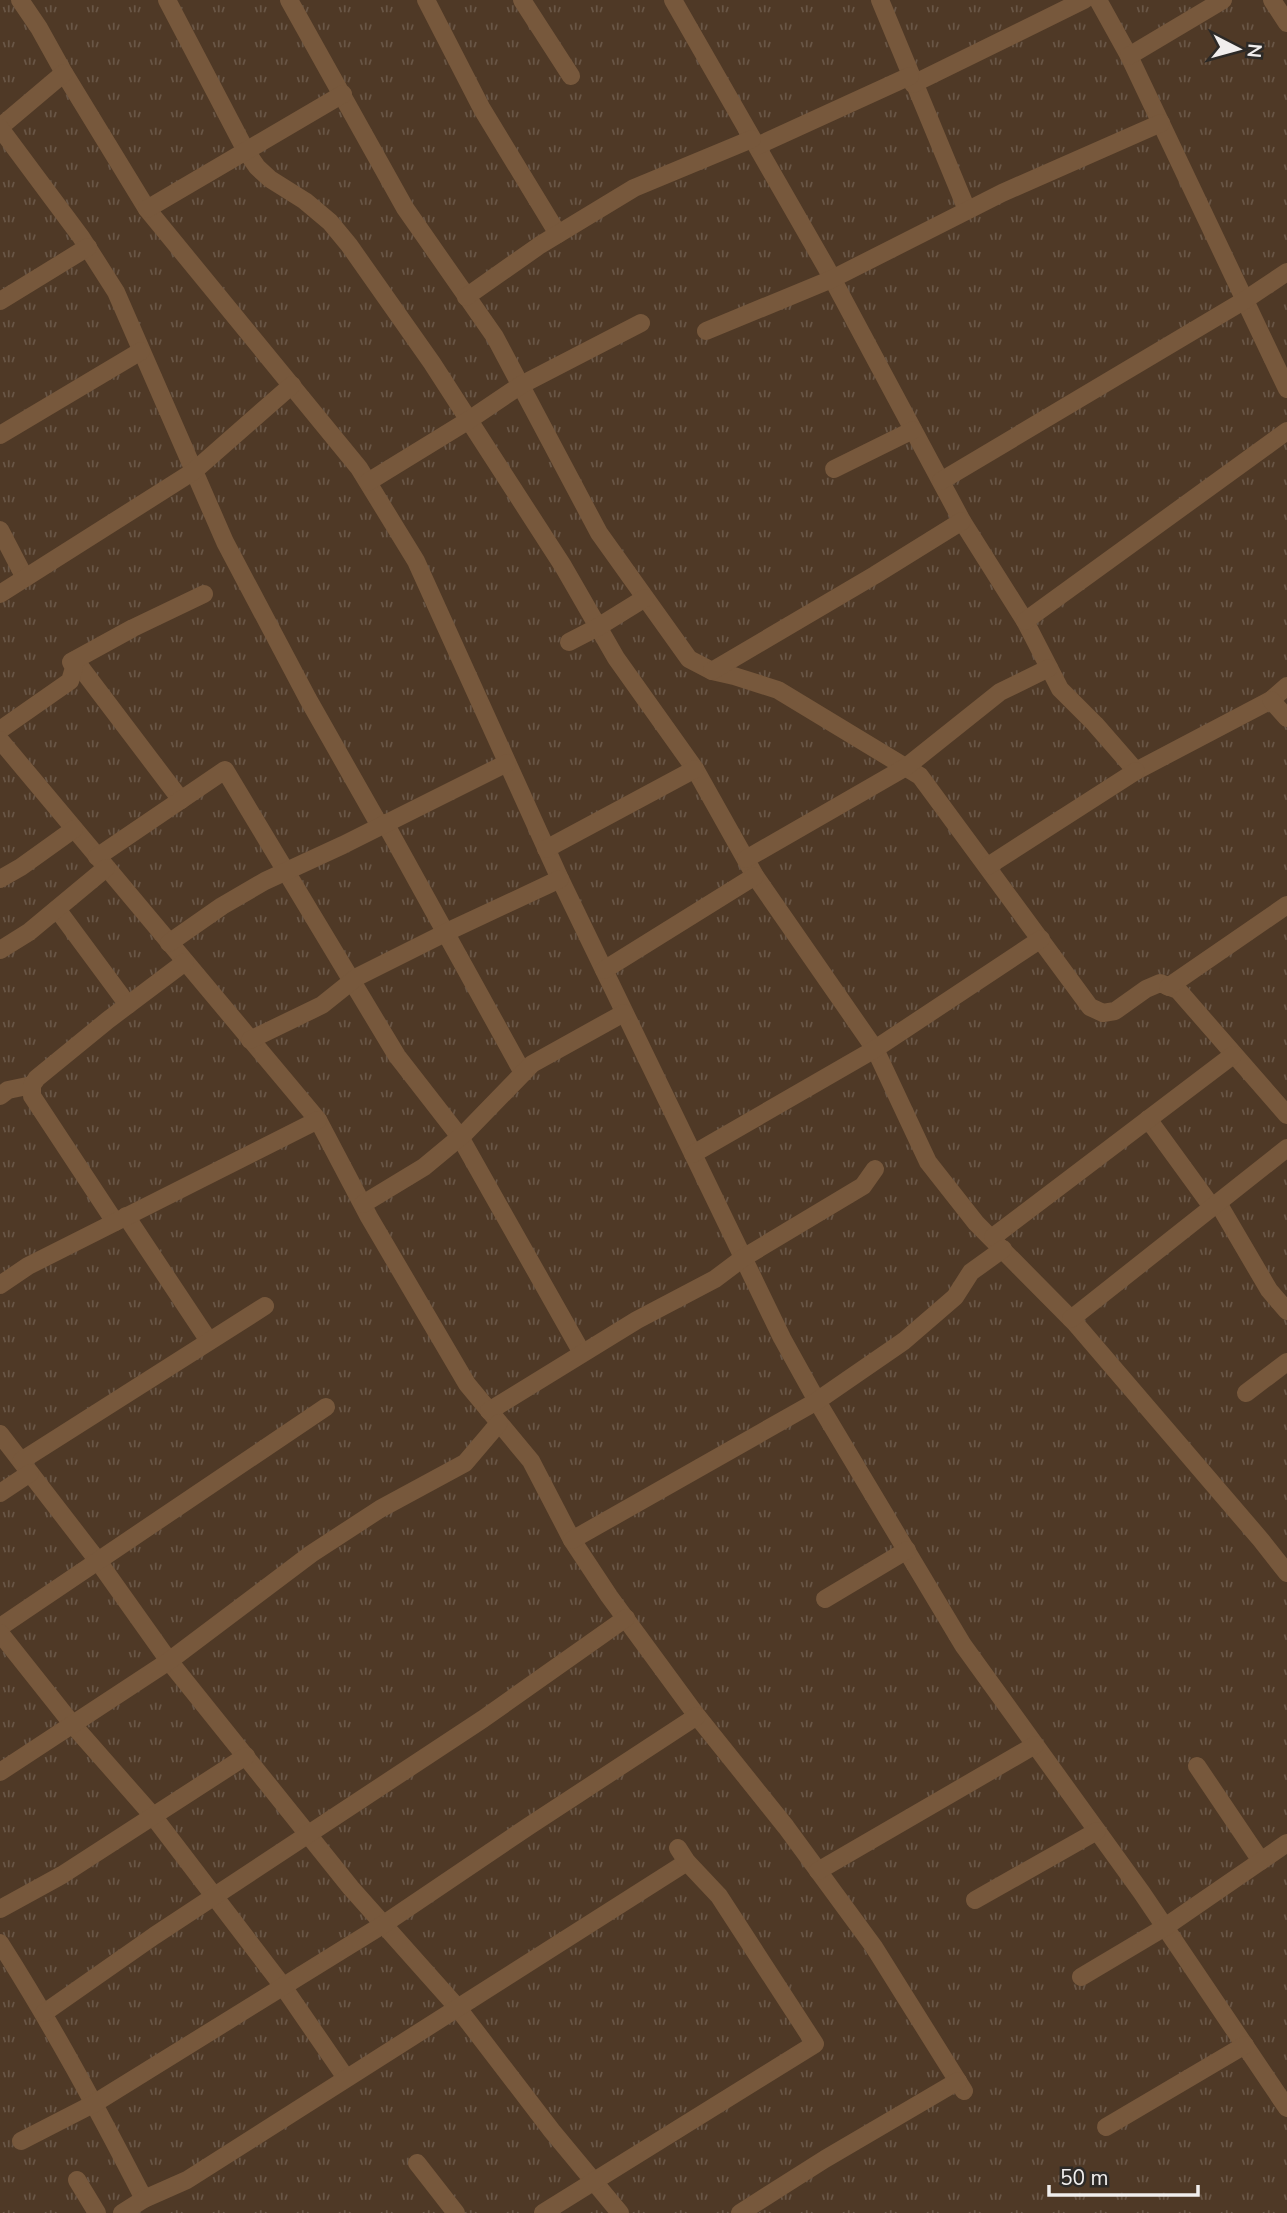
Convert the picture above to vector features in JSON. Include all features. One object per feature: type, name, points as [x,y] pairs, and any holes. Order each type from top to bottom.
[{"type":"street","points":[[20,0],[147,209],[359,468],[416,561],[560,879],[782,1338],[817,1401],[963,1645],[1165,1927],[1287,2108]]},
{"type":"street","points":[[167,0],[257,167],[330,222],[432,363],[536,524],[616,658],[695,769],[755,876],[875,1049],[928,1162],[976,1223],[1071,1319],[1287,1573]]},
{"type":"street","points":[[289,0],[405,208],[495,337],[599,533],[689,659],[712,671],[778,691],[920,776],[1090,1007],[1103,1013],[1115,1011],[1146,989],[1160,984],[1178,990],[1287,1115]]},
{"type":"street","points":[[426,0],[482,109],[558,234]]},
{"type":"street","points":[[522,0],[571,76]]},
{"type":"street","points":[[673,0],[832,279],[962,521],[1024,621],[1060,689],[1136,771]]},
{"type":"street","points":[[880,0],[967,210]]},
{"type":"street","points":[[466,297],[558,234],[634,188],[912,80],[1084,0]]},
{"type":"street","points":[[1098,0],[1129,55],[1287,388]]},
{"type":"street","points":[[1129,55],[1223,0]]},
{"type":"street","points":[[1272,0],[1287,23]]},
{"type":"street","points":[[64,72],[0,127],[88,247],[116,292],[225,542],[289,663],[523,1073]]},
{"type":"street","points":[[147,209],[342,94]]},
{"type":"street","points":[[706,331],[832,279],[967,210],[1161,123]]},
{"type":"street","points":[[0,301],[88,247]]},
{"type":"street","points":[[941,481],[1245,300],[1287,272]]},
{"type":"street","points":[[368,482],[521,385],[641,323]]},
{"type":"street","points":[[0,435],[141,351]]},
{"type":"street","points":[[0,594],[194,471],[292,384]]},
{"type":"street","points":[[834,469],[913,430]]},
{"type":"street","points":[[1024,621],[1287,431]]},
{"type":"street","points":[[712,671],[962,521]]},
{"type":"street","points":[[0,530],[25,578]]},
{"type":"street","points":[[0,730],[71,681],[74,668],[71,662],[204,594]]},
{"type":"street","points":[[569,642],[645,598]]},
{"type":"street","points":[[75,660],[181,800]]},
{"type":"street","points":[[746,859],[906,767],[1000,692],[1049,668]]},
{"type":"street","points":[[988,866],[1136,771],[1271,700],[1287,686]]},
{"type":"street","points":[[1271,700],[1287,718]]},
{"type":"street","points":[[0,740],[318,1120],[467,1384],[531,1461],[572,1540],[626,1618],[697,1716],[786,1827],[874,1947],[961,2086],[825,2159],[740,2213]]},
{"type":"street","points":[[170,943],[222,906],[285,872],[508,763]]},
{"type":"street","points":[[546,849],[695,769]]},
{"type":"street","points":[[0,950],[29,932],[57,909],[102,863],[181,800],[225,770],[397,1056],[460,1138],[582,1353]]},
{"type":"street","points":[[0,879],[74,829]]},
{"type":"street","points":[[604,970],[755,876]]},
{"type":"street","points":[[250,1040],[321,1005],[357,977],[560,879]]},
{"type":"street","points":[[1168,987],[1287,905]]},
{"type":"street","points":[[57,909],[128,1005]]},
{"type":"street","points":[[693,1154],[875,1049],[1041,939]]},
{"type":"street","points":[[186,962],[37,1078],[32,1086],[32,1096],[209,1341]]},
{"type":"street","points":[[363,1204],[424,1167],[460,1138],[532,1064],[624,1013]]},
{"type":"street","points":[[572,1540],[817,1401],[904,1341],[955,1297],[971,1272],[998,1243],[1148,1119],[1233,1055]]},
{"type":"street","points":[[0,1096],[8,1090],[32,1086]]},
{"type":"street","points":[[1148,1119],[1215,1205],[1269,1290],[1287,1311]]},
{"type":"street","points":[[0,1285],[27,1266],[318,1120]]},
{"type":"street","points":[[1071,1319],[1287,1148]]},
{"type":"street","points":[[0,1772],[169,1661],[311,1554],[380,1509],[465,1463],[494,1417],[582,1353],[715,1279],[743,1258],[863,1186],[874,1169]]},
{"type":"street","points":[[0,1493],[25,1467],[209,1341],[265,1306]]},
{"type":"street","points":[[1246,1393],[1287,1362]]},
{"type":"street","points":[[326,1407],[0,1630],[73,1725],[153,1816],[282,1985],[346,2078]]},
{"type":"street","points":[[0,1434],[98,1561],[169,1661],[351,1888],[457,2007],[552,2131],[620,2213]]},
{"type":"street","points":[[825,1598],[907,1550]]},
{"type":"street","points":[[44,2012],[214,1896],[483,1719],[626,1618]]},
{"type":"street","points":[[21,2141],[95,2103],[384,1924],[697,1716]]},
{"type":"street","points":[[818,1871],[1035,1745]]},
{"type":"street","points":[[0,1909],[62,1875],[246,1756]]},
{"type":"street","points":[[1198,1766],[1261,1861]]},
{"type":"street","points":[[975,1900],[1097,1831]]},
{"type":"street","points":[[1081,1977],[1165,1927],[1287,1843]]},
{"type":"street","points":[[122,2213],[144,2199],[187,2180],[457,2007],[683,1855],[719,1896],[815,2043],[543,2213]]},
{"type":"street","points":[[0,1943],[44,2012],[144,2199]]},
{"type":"street","points":[[1106,2127],[1245,2045]]},
{"type":"street","points":[[417,2164],[456,2213]]},
{"type":"street","points":[[77,2180],[97,2213]]},
{"type":"green space","points":[[0,0],[1287,0],[1287,2213],[0,2213]]}]
